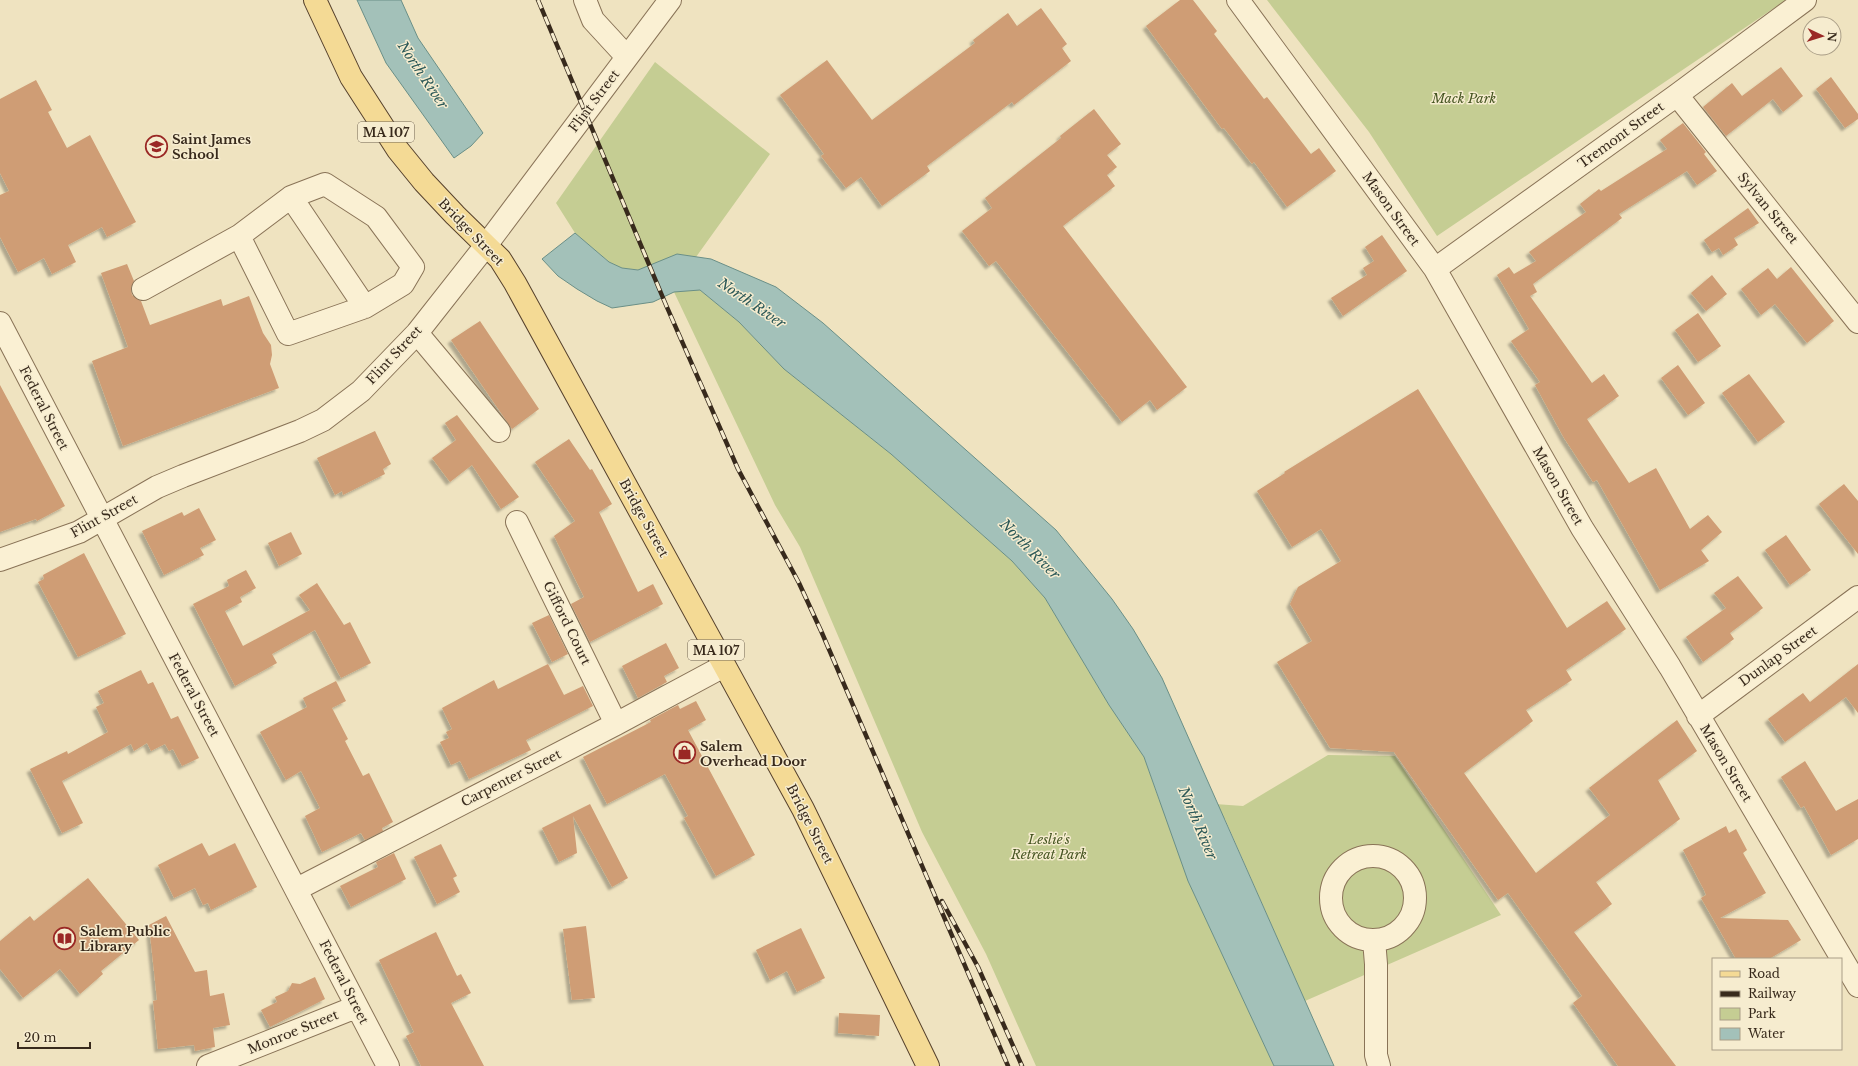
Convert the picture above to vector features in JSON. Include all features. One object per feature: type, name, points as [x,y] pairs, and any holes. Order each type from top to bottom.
[{"type":"main road","name":"Bridge Street","points":[[315,0],[351,76],[398,150],[439,198],[487,244],[500,259],[515,283],[803,809],[928,1066]]},
{"type":"street","points":[[585,0],[594,20],[627,57]]},
{"type":"street","name":"Flint Street","points":[[0,560],[79,532],[163,484],[300,431],[323,420],[361,391],[417,333],[487,244],[670,0]]},
{"type":"street","name":"Mason Street","points":[[1238,0],[1435,269],[1582,528],[1670,667],[1857,982]]},
{"type":"street","name":"Tremont Street","points":[[1435,269],[1677,95],[1805,0]]},
{"type":"street","name":"Sylvan Street","points":[[1677,95],[1858,322]]},
{"type":"street","points":[[143,289],[239,236],[291,197],[325,184],[376,217],[413,267],[403,284],[365,307],[288,334],[239,236]]},
{"type":"street","points":[[291,197],[365,307]]},
{"type":"street","name":"Federal Street","points":[[0,323],[102,520],[297,889],[356,1007],[388,1066]]},
{"type":"street","points":[[417,333],[499,431]]},
{"type":"street","name":"Gifford Court","points":[[517,522],[616,724]]},
{"type":"street","name":"Dunlap Street","points":[[1698,716],[1858,597]]},
{"type":"street","name":"Carpenter Street","points":[[297,889],[616,724],[724,666]]},
{"type":"street","points":[[1374,940],[1376,964],[1376,1056],[1379,1066]]},
{"type":"street","name":"Monroe Street","points":[[208,1066],[356,1007]]},
{"type":"green space","name":"Mack Park","points":[[1267,0],[1786,0],[1437,236],[1369,132]]},
{"type":"green space","name":"Leslie's Retreat Park","points":[[655,62],[770,154],[691,264],[700,290],[739,322],[784,369],[891,454],[1012,561],[1045,598],[1109,705],[1144,757],[1159,800],[1243,806],[1328,755],[1395,756],[1501,915],[1305,1001],[1225,819],[1188,881],[1274,1066],[1036,1066],[986,954],[922,832],[800,547],[775,505],[674,292],[653,302],[638,270],[621,268],[609,262],[575,233],[556,203]]},
{"type":"water","name":"North River","points":[[357,0],[401,0],[418,38],[483,133],[471,146],[454,158],[386,63]]},
{"type":"water","name":"North River","points":[[575,233],[609,262],[622,268],[638,270],[677,254],[711,259],[776,287],[823,323],[1056,530],[1112,599],[1133,629],[1162,678],[1334,1066],[1274,1066],[1188,881],[1144,757],[1109,705],[1045,598],[1012,561],[891,454],[784,369],[739,322],[700,290],[674,292],[653,302],[612,308],[597,301],[558,276],[542,259]]},
{"type":"building","points":[[1180,0],[1193,0],[1217,31],[1214,34],[1264,99],[1267,97],[1311,154],[1319,148],[1336,171],[1287,207],[1254,162],[1252,164],[1224,128],[1222,129],[1146,26]]},
{"type":"building","points":[[1041,8],[1067,44],[1062,48],[1071,61],[1014,105],[1012,102],[927,166],[930,171],[882,206],[861,177],[846,188],[821,156],[824,154],[780,95],[827,60],[872,120],[975,43],[973,40],[1008,13],[1017,26]]},
{"type":"building","points":[[1781,67],[1803,96],[1783,112],[1773,99],[1726,136],[1703,107],[1732,83],[1742,96]]},
{"type":"building","points":[[1831,77],[1858,114],[1858,119],[1845,128],[1816,89]]},
{"type":"building","points":[[36,80],[52,110],[48,112],[67,148],[90,135],[136,222],[107,237],[102,227],[68,245],[76,262],[52,274],[44,258],[18,272],[0,237],[0,195],[9,191],[0,173],[0,99]]},
{"type":"building","points":[[1094,109],[1121,144],[1107,155],[1117,167],[1107,175],[1115,186],[1063,226],[1187,387],[1157,410],[1150,400],[1122,422],[996,261],[989,266],[962,231],[992,208],[985,198],[1061,138],[1060,136]]},
{"type":"building","points":[[1683,123],[1706,152],[1704,154],[1717,171],[1697,185],[1687,171],[1619,214],[1622,218],[1533,284],[1537,292],[1530,296],[1592,383],[1604,374],[1619,396],[1587,419],[1629,483],[1656,468],[1690,529],[1708,515],[1722,532],[1701,550],[1709,561],[1660,590],[1597,480],[1593,482],[1564,438],[1535,385],[1540,382],[1511,341],[1529,329],[1497,275],[1509,267],[1514,274],[1536,261],[1529,252],[1586,212],[1580,204],[1599,189],[1601,191],[1667,149],[1660,140]]},
{"type":"building","points":[[1748,208],[1759,223],[1734,238],[1738,245],[1723,255],[1719,248],[1712,252],[1704,240]]},
{"type":"building","points":[[1382,235],[1407,271],[1343,316],[1331,298],[1367,275],[1363,268],[1374,261],[1365,247]]},
{"type":"building","points":[[127,264],[134,281],[131,288],[132,295],[141,301],[150,325],[221,299],[223,306],[249,296],[263,333],[271,345],[272,355],[270,364],[279,388],[123,446],[92,361],[128,347],[101,273]]},
{"type":"building","points":[[1791,267],[1834,321],[1807,343],[1775,304],[1761,315],[1741,289],[1768,268],[1777,279]]},
{"type":"building","points":[[1712,275],[1727,294],[1706,311],[1691,293]]},
{"type":"building","points":[[1698,313],[1721,346],[1698,362],[1675,330]]},
{"type":"building","points":[[480,321],[539,409],[512,429],[451,340]]},
{"type":"building","points":[[1678,365],[1705,403],[1688,415],[1661,378]]},
{"type":"building","points":[[1749,374],[1785,422],[1758,442],[1722,393]]},
{"type":"building","points":[[0,385],[65,506],[37,521],[36,519],[0,532]]},
{"type":"building","points":[[1418,389],[1567,628],[1607,601],[1626,629],[1566,670],[1572,680],[1526,710],[1533,721],[1464,773],[1536,873],[1610,815],[1589,788],[1677,720],[1697,751],[1658,780],[1680,819],[1596,882],[1612,904],[1574,932],[1676,1066],[1618,1066],[1573,1003],[1582,996],[1508,893],[1498,900],[1394,752],[1330,748],[1277,662],[1312,641],[1290,604],[1298,587],[1341,561],[1321,529],[1292,547],[1257,491],[1285,473],[1284,472]]},
{"type":"building","points":[[457,415],[519,497],[501,509],[472,465],[450,482],[432,458],[456,440],[445,423]]},
{"type":"building","points":[[375,431],[391,464],[383,469],[385,474],[343,495],[342,491],[335,495],[317,458]]},
{"type":"building","points":[[569,439],[590,470],[592,469],[612,504],[599,512],[638,592],[653,584],[663,604],[590,642],[571,604],[584,597],[554,536],[575,521],[535,462]]},
{"type":"building","points":[[1844,484],[1858,501],[1858,554],[1819,504]]},
{"type":"building","points":[[199,508],[216,540],[200,548],[204,555],[164,575],[142,531],[182,512],[184,516]]},
{"type":"building","points":[[291,532],[302,554],[279,566],[268,543]]},
{"type":"building","points":[[1786,535],[1811,570],[1790,585],[1765,550]]},
{"type":"building","points":[[84,553],[126,634],[78,657],[38,582],[44,579],[43,575]]},
{"type":"building","points":[[246,570],[256,588],[240,597],[242,602],[225,611],[243,646],[310,610],[299,595],[317,583],[344,625],[350,622],[371,663],[341,678],[315,630],[272,654],[277,663],[235,686],[193,604],[229,586],[227,580]]},
{"type":"building","points":[[1738,576],[1763,608],[1730,633],[1734,639],[1703,662],[1686,637],[1726,608],[1714,593]]},
{"type":"building","points":[[549,615],[568,654],[552,662],[532,623]]},
{"type":"building","points":[[666,643],[679,668],[664,676],[667,682],[638,698],[622,666]]},
{"type":"building","points":[[548,664],[564,695],[583,686],[593,706],[526,740],[531,750],[469,779],[460,761],[451,765],[440,742],[449,738],[446,732],[452,729],[442,708],[494,680],[498,689]]},
{"type":"building","points":[[1858,664],[1858,713],[1846,697],[1785,742],[1768,719],[1803,693],[1810,702]]},
{"type":"building","points":[[141,670],[148,684],[153,682],[171,719],[178,716],[199,758],[182,766],[173,749],[169,751],[165,744],[151,751],[147,743],[134,751],[131,744],[62,781],[83,823],[62,833],[30,769],[67,751],[68,754],[108,732],[96,707],[104,703],[98,691]]},
{"type":"building","points":[[336,681],[346,701],[332,708],[348,739],[345,741],[363,776],[369,773],[393,822],[382,828],[383,831],[365,840],[361,833],[322,852],[305,816],[320,808],[301,771],[286,780],[260,732],[307,707],[303,698]]},
{"type":"building","points":[[696,701],[706,720],[688,730],[755,855],[716,876],[684,818],[688,816],[665,774],[607,804],[583,757],[651,722],[650,720],[678,705],[680,709]]},
{"type":"building","points":[[1805,761],[1836,811],[1858,799],[1858,839],[1831,855],[1804,806],[1801,808],[1781,777]]},
{"type":"building","points":[[590,804],[628,878],[612,887],[573,816],[577,853],[559,862],[542,828]]},
{"type":"building","points":[[1726,826],[1729,833],[1736,829],[1747,850],[1743,853],[1766,893],[1720,918],[1788,920],[1801,940],[1771,958],[1735,958],[1701,898],[1706,895],[1683,850]]},
{"type":"building","points":[[202,843],[209,856],[235,843],[257,887],[211,910],[208,903],[203,905],[195,888],[174,898],[158,865]]},
{"type":"building","points":[[441,844],[457,876],[453,878],[460,892],[437,904],[414,857]]},
{"type":"building","points":[[394,853],[406,879],[351,907],[340,886],[378,867],[376,862]]},
{"type":"building","name":"Salem Public Library","points":[[88,878],[139,940],[101,971],[103,974],[80,994],[60,969],[23,998],[0,969],[0,941],[30,916],[34,921]]},
{"type":"building","points":[[166,916],[195,972],[207,970],[210,996],[224,993],[230,1025],[213,1028],[215,1047],[195,1051],[194,1045],[158,1049],[153,1001],[157,1000],[149,925]]},
{"type":"building","points":[[586,926],[595,998],[572,1000],[563,929]]},
{"type":"building","points":[[801,928],[825,978],[797,992],[787,971],[770,980],[756,950]]},
{"type":"building","points":[[436,932],[457,976],[461,974],[471,993],[451,1003],[484,1066],[421,1066],[406,1036],[414,1032],[379,960]]},
{"type":"building","points":[[315,977],[325,999],[270,1027],[261,1010],[277,1002],[275,997],[288,991],[292,983],[300,984]]},
{"type":"building","points":[[839,1013],[880,1015],[879,1036],[838,1033]]},
{"type":"railway","points":[[538,0],[666,305],[738,469],[799,583],[822,633],[1008,1066]]},
{"type":"railway","points":[[942,901],[978,967],[1022,1066]]},
{"type":"place","name":"Saint James School","points":[[156,146]]},
{"type":"place","name":"Salem Overhead Door","points":[[685,753]]},
{"type":"place","name":"Salem Public Library","points":[[65,938]]}]
